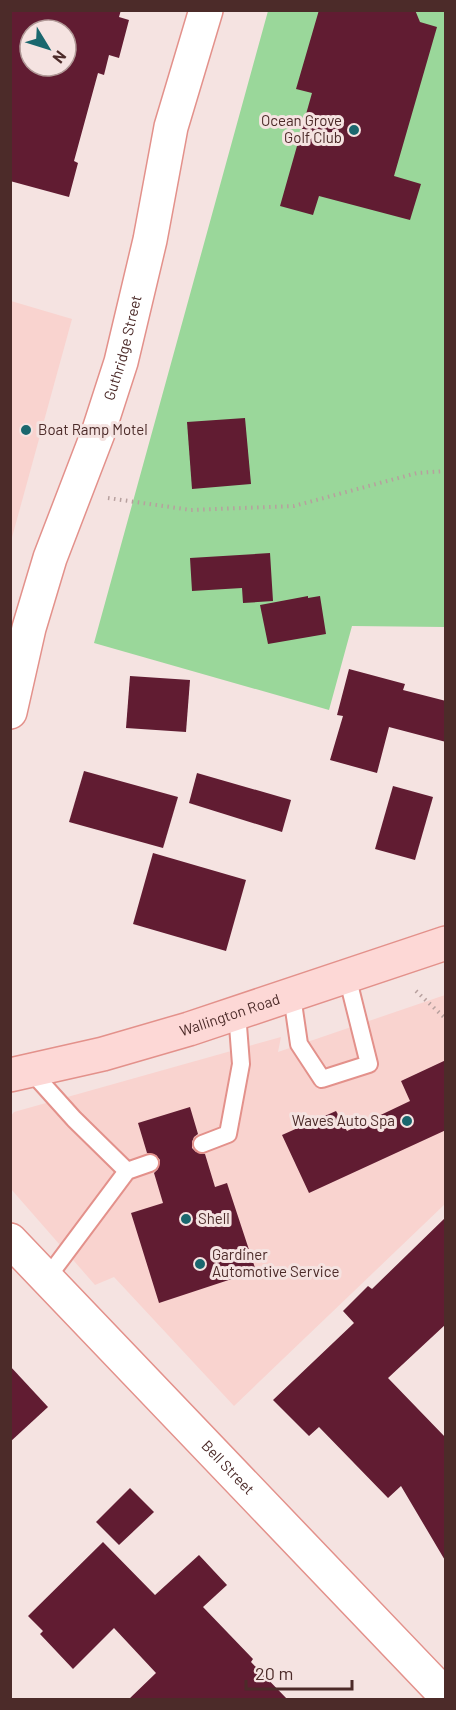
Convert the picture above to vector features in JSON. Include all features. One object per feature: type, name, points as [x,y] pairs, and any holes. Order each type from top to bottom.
[{"type":"street","name":"Guthridge Street","points":[[10,712],[29,628],[50,558],[98,433],[121,362],[150,240],[171,127],[206,10]]},
{"type":"street","name":"Wallington Road","points":[[20,1072],[103,1054],[292,996],[446,943]]},
{"type":"street","name":"Bell Street","points":[[10,1240],[435,1694]]},
{"type":"lane","points":[[292,996],[299,1044],[322,1079],[369,1064],[347,976]]},
{"type":"lane","points":[[201,1144],[228,1134],[241,1064],[237,1013]]},
{"type":"lane","points":[[20,1072],[74,1119],[127,1171]]},
{"type":"lane","points":[[47,1278],[127,1171],[150,1163]]},
{"type":"path","points":[[75,493],[191,510],[294,506],[417,473],[446,471]]},
{"type":"shaded area","name":"Boat Ramp Motel","points":[[10,301],[72,319],[11,541]]},
{"type":"shaded area","points":[[445,995],[445,1204],[234,1406],[114,1277],[95,1285],[11,1189],[10,1117],[14,1112],[281,1037],[278,1052]]},
{"type":"green space","points":[[268,11],[445,11],[445,627],[352,626],[329,710],[94,643]]},
{"type":"building","points":[[10,10],[121,10],[119,17],[129,20],[119,58],[109,55],[104,75],[98,73],[74,161],[78,163],[69,197],[10,181]]},
{"type":"building","name":"Ocean Grove Golf Club","points":[[319,10],[415,10],[420,22],[437,27],[394,176],[421,184],[410,220],[319,196],[313,215],[280,206],[312,93],[296,89]]},
{"type":"building","points":[[245,418],[251,484],[192,489],[187,422]]},
{"type":"building","points":[[270,553],[273,601],[243,603],[242,588],[192,591],[190,558]]},
{"type":"building","points":[[308,596],[308,598],[320,596],[326,634],[268,644],[260,605]]},
{"type":"building","points":[[349,669],[405,684],[403,690],[446,701],[446,742],[389,727],[377,773],[330,760],[343,716],[337,715]]},
{"type":"building","points":[[130,676],[190,680],[186,732],[126,728]]},
{"type":"building","points":[[84,771],[178,797],[163,848],[69,822]]},
{"type":"building","points":[[197,773],[291,800],[282,832],[189,803]]},
{"type":"building","points":[[393,786],[433,797],[415,860],[375,849]]},
{"type":"building","points":[[153,853],[246,880],[226,951],[133,924]]},
{"type":"building","name":"Waves Auto Spa","points":[[446,1060],[446,1130],[309,1193],[282,1135],[336,1111],[347,1131],[410,1101],[401,1081]]},
{"type":"building","points":[[190,1107],[198,1134],[194,1137],[192,1148],[196,1152],[205,1154],[215,1187],[227,1183],[256,1271],[159,1303],[131,1213],[163,1203],[154,1173],[158,1169],[160,1160],[156,1155],[147,1153],[138,1123]]},
{"type":"building","points":[[446,1217],[446,1324],[388,1378],[446,1438],[446,1562],[401,1486],[388,1498],[319,1427],[309,1436],[273,1400],[354,1323],[343,1311],[368,1286],[372,1289]]},
{"type":"building","points":[[10,1366],[48,1407],[10,1442]]},
{"type":"building","points":[[130,1488],[154,1512],[119,1545],[96,1522]]},
{"type":"building","points":[[103,1542],[155,1595],[199,1555],[227,1585],[203,1607],[253,1659],[251,1662],[288,1700],[128,1700],[156,1673],[114,1628],[73,1669],[40,1634],[43,1631],[28,1616]]},
{"type":"place","name":"Ocean Grove Golf Club","points":[[354,130]]},
{"type":"place","name":"Boat Ramp Motel","points":[[26,430]]},
{"type":"place","name":"Waves Auto Spa","points":[[407,1121]]},
{"type":"place","name":"Shell","points":[[186,1219]]},
{"type":"place","name":"Gardiner Automotive Service","points":[[200,1264]]}]
